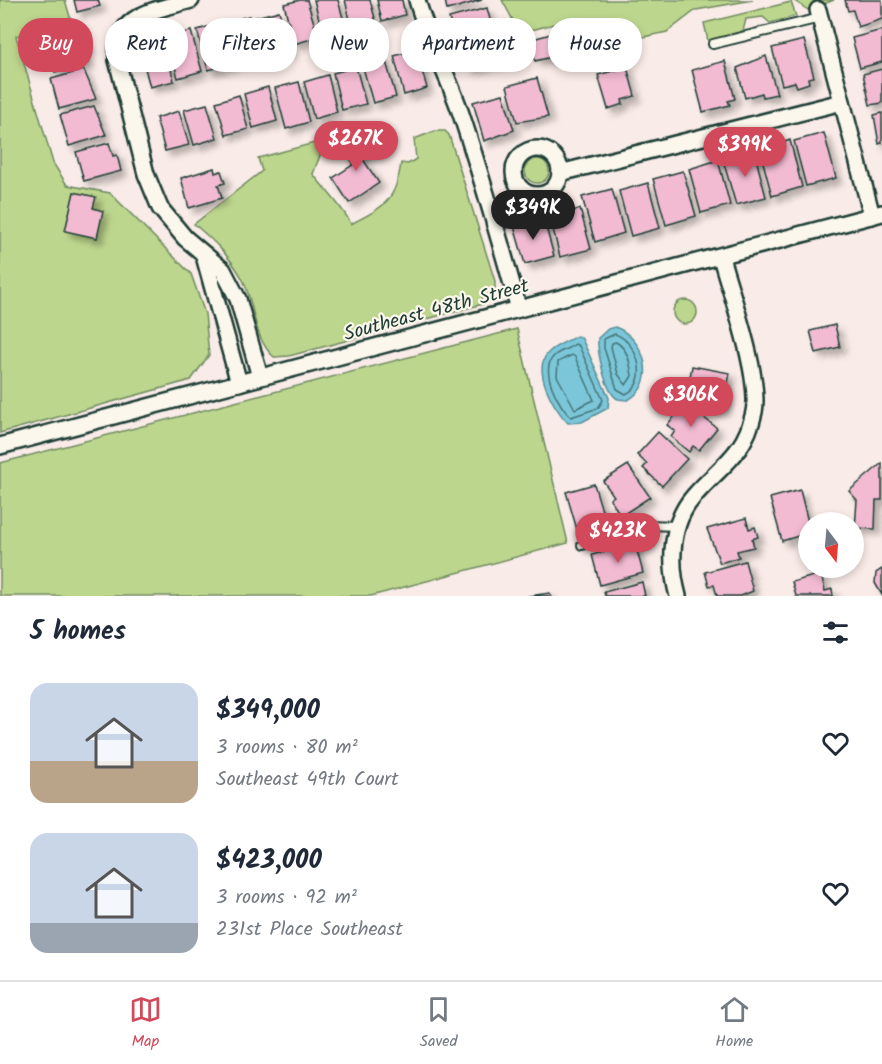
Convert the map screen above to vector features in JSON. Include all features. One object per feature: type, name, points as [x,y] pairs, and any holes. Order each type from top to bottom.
[{"type":"street","points":[[191,0],[143,14],[130,22],[121,32],[116,46],[117,60],[146,174],[160,208],[169,222],[204,256],[223,270],[237,298],[260,377]]},
{"type":"street","points":[[417,0],[426,31],[453,93],[484,186],[519,309]]},
{"type":"street","points":[[819,14],[842,102],[877,214]]},
{"type":"street","points":[[560,173],[842,102]]},
{"type":"street","name":"Southeast 48th Street","points":[[0,446],[877,214]]},
{"type":"street","points":[[204,256],[239,383]]},
{"type":"street","points":[[678,596],[672,564],[673,546],[678,526],[692,498],[741,448],[754,412],[755,383],[721,256]]},
{"type":"lane","points":[[713,44],[819,14]]},
{"type":"lane","points":[[582,545],[646,525],[678,526]]},
{"type":"green space","points":[[0,0],[65,0],[70,18],[18,18],[18,35],[16,36],[18,72],[26,72],[53,163],[67,185],[110,193],[191,274],[205,314],[209,355],[191,380],[0,433]]},
{"type":"green space","points":[[502,0],[753,0],[696,10],[667,32],[642,37],[642,18],[548,18],[548,26],[536,29],[536,18],[512,18]]},
{"type":"green space","points":[[793,0],[834,0],[808,10]]},
{"type":"green space","points":[[791,2],[796,16],[770,23],[763,17],[746,19],[743,31],[708,41],[704,23]]},
{"type":"green space","points":[[435,131],[445,131],[449,135],[495,281],[495,290],[481,299],[483,304],[289,356],[274,357],[262,341],[243,280],[221,249],[194,224],[262,171],[258,158],[318,142],[324,145],[313,174],[351,224],[372,213],[392,195],[401,163],[408,164],[416,159],[414,139]]},
{"type":"green space","points":[[537,159],[546,162],[549,171],[546,180],[537,183],[528,180],[525,171],[528,162]]},
{"type":"green space","points":[[685,300],[694,303],[697,312],[694,321],[685,324],[676,321],[673,312],[676,303]]},
{"type":"green space","points":[[517,329],[568,543],[371,596],[0,596],[0,463]]},
{"type":"water","points":[[615,327],[634,341],[644,361],[643,383],[638,392],[628,400],[618,399],[613,395],[600,361],[598,338],[608,329]]},
{"type":"water","points":[[577,336],[581,337],[609,398],[608,408],[582,422],[568,423],[546,389],[542,369],[549,352]]},
{"type":"building","points":[[74,0],[98,0],[100,6],[77,12]]},
{"type":"building","points":[[307,0],[312,18],[309,18],[309,40],[297,43],[297,18],[288,18],[284,4]]},
{"type":"building","points":[[314,0],[338,0],[343,18],[319,18]]},
{"type":"building","points":[[345,0],[370,0],[375,18],[350,18]]},
{"type":"building","points":[[377,0],[402,0],[405,15],[389,19],[381,18]]},
{"type":"building","points":[[445,0],[482,0],[447,10]]},
{"type":"building","points":[[845,0],[882,0],[882,19],[858,27],[853,10],[848,11]]},
{"type":"building","points":[[487,8],[490,18],[449,18]]},
{"type":"building","points":[[279,11],[281,18],[256,18]]},
{"type":"building","points":[[882,30],[882,62],[860,68],[852,38]]},
{"type":"building","points":[[191,31],[200,72],[178,78],[176,72],[188,72],[188,32]]},
{"type":"building","points":[[548,35],[548,58],[536,61],[536,38]]},
{"type":"building","points":[[804,40],[814,77],[808,78],[809,83],[797,87],[795,82],[782,85],[772,48]]},
{"type":"building","points":[[401,54],[401,72],[422,72],[427,88],[404,95],[394,56]]},
{"type":"building","points":[[766,56],[777,94],[763,97],[762,93],[745,98],[737,68]]},
{"type":"building","points":[[725,61],[735,99],[728,101],[730,105],[703,112],[692,70]]},
{"type":"building","points":[[882,69],[882,103],[870,105],[863,74]]},
{"type":"building","points":[[85,72],[96,99],[59,109],[51,79]]},
{"type":"building","points":[[146,72],[172,72],[174,81],[150,87]]},
{"type":"building","points":[[357,72],[366,104],[342,110],[333,73]]},
{"type":"building","points":[[364,72],[389,72],[396,97],[373,103]]},
{"type":"building","points":[[609,72],[628,72],[635,96],[622,100],[623,104],[608,109],[598,75]]},
{"type":"building","points":[[328,75],[337,112],[314,119],[304,82]]},
{"type":"building","points":[[537,78],[548,117],[517,122],[507,86]]},
{"type":"building","points":[[299,82],[309,122],[286,129],[275,88]]},
{"type":"building","points":[[268,87],[277,121],[253,128],[244,94]]},
{"type":"building","points":[[503,94],[514,130],[484,141],[473,102]]},
{"type":"building","points":[[239,95],[248,129],[226,135],[216,102]]},
{"type":"building","points":[[207,104],[217,138],[194,145],[184,110]]},
{"type":"building","points":[[94,106],[106,135],[69,146],[60,115]]},
{"type":"building","points":[[179,111],[189,145],[165,151],[156,118]]},
{"type":"building","points":[[882,113],[882,143],[879,144],[874,115]]},
{"type":"building","points":[[824,133],[836,178],[806,186],[794,141]]},
{"type":"building","points":[[357,135],[369,153],[362,158],[379,183],[349,203],[333,178],[354,164],[341,145]]},
{"type":"building","points":[[790,140],[802,187],[772,196],[760,151]]},
{"type":"building","points":[[109,143],[113,156],[117,155],[121,171],[84,181],[76,152]]},
{"type":"building","points":[[754,151],[766,197],[736,205],[723,160]]},
{"type":"building","points":[[718,160],[730,205],[701,213],[689,169]]},
{"type":"building","points":[[214,168],[215,173],[221,171],[225,183],[218,185],[222,198],[189,208],[181,178]]},
{"type":"building","points":[[683,171],[696,216],[666,225],[653,179]]},
{"type":"building","points":[[648,183],[660,228],[631,236],[619,191]]},
{"type":"building","points":[[612,189],[624,233],[595,242],[582,197]]},
{"type":"building","points":[[74,192],[96,197],[93,208],[103,211],[97,238],[65,231]]},
{"type":"building","points":[[580,209],[591,249],[560,257],[551,221],[564,217],[563,213]]},
{"type":"building","points":[[529,219],[531,224],[544,220],[554,256],[525,264],[513,223]]},
{"type":"building","points":[[835,325],[840,347],[816,353],[810,331]]},
{"type":"building","points":[[692,366],[730,373],[723,409],[695,404],[697,395],[687,393]]},
{"type":"building","points":[[685,403],[717,428],[699,450],[693,446],[689,452],[671,437],[675,431],[667,425]]},
{"type":"building","points":[[658,432],[687,459],[662,486],[643,468],[647,464],[637,455]]},
{"type":"building","points":[[882,463],[882,500],[876,500],[875,529],[864,528],[864,512],[856,512],[857,500],[849,491]]},
{"type":"building","points":[[628,465],[650,497],[621,516],[610,499],[614,496],[603,481]]},
{"type":"building","points":[[594,484],[606,524],[578,533],[566,492]]},
{"type":"building","points":[[800,490],[806,512],[798,512],[798,536],[782,541],[770,498]]},
{"type":"building","points":[[746,518],[749,529],[755,527],[758,537],[752,539],[754,547],[737,551],[739,557],[720,563],[707,529]]},
{"type":"building","points":[[635,543],[643,573],[600,585],[592,555]]},
{"type":"building","points":[[745,561],[753,591],[741,596],[717,596],[714,585],[709,586],[705,572]]},
{"type":"building","points":[[882,569],[882,595],[875,583],[876,573]]},
{"type":"building","points":[[806,578],[822,578],[825,591],[832,589],[833,596],[796,596],[792,582]]},
{"type":"building","points":[[642,582],[645,596],[605,596],[604,592]]},
{"type":"building","points":[[550,593],[551,596],[528,596]]}]
